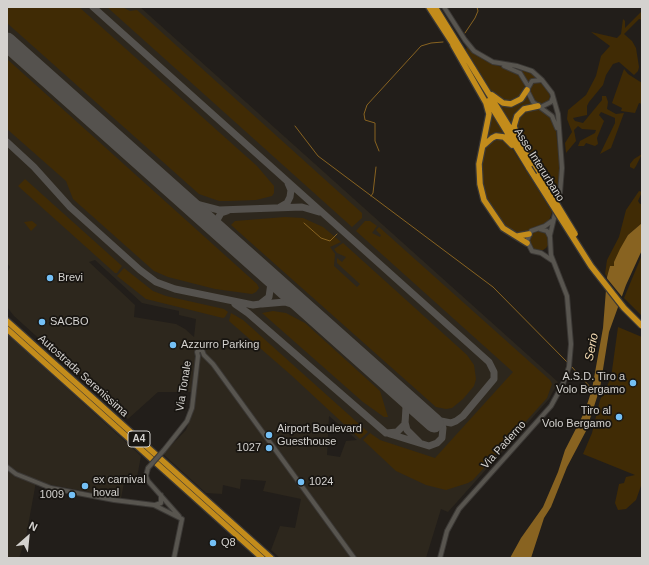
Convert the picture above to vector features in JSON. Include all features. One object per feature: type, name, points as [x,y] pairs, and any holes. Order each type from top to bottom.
[{"type":"highway","name":"Asse Interurbano","points":[[429,7],[519,148],[539,175],[595,265],[617,294],[642,321]]},
{"type":"highway","name":"Asse Interurbano","points":[[435,7],[474,69],[529,168],[591,266],[624,308],[642,326]]},
{"type":"highway","points":[[453,45],[486,104],[488,114],[479,174],[484,200],[503,228],[527,243]]},
{"type":"highway","points":[[474,69],[477,71],[494,96],[503,103],[511,104],[519,101],[527,88]]},
{"type":"highway","points":[[482,148],[492,138],[500,137],[510,142],[515,148],[519,148],[515,130],[517,116],[524,109],[540,106]]},
{"type":"highway","points":[[518,236],[529,234]]},
{"type":"highway","name":"Autostrada Serenissima","points":[[7,320],[272,558]]},
{"type":"highway","name":"Autostrada Serenissima","points":[[7,329],[262,558]]},
{"type":"street","name":"Via Paderno","points":[[444,7],[474,50],[484,57],[520,73],[530,98],[552,116],[559,134]]},
{"type":"street","name":"Via Paderno","points":[[440,558],[447,531],[459,509],[551,406],[563,384],[570,359],[569,303],[563,283],[553,261],[550,247],[550,235],[562,183],[558,114],[553,97],[542,80],[524,68],[500,64]]},
{"type":"street","points":[[527,88],[534,80],[542,80]]},
{"type":"street","points":[[540,106],[551,102],[553,97]]},
{"type":"street","points":[[553,221],[540,229],[533,230],[529,234],[527,243],[532,251],[541,253],[553,261]]},
{"type":"street","points":[[540,229],[550,235]]},
{"type":"street","points":[[541,253],[550,247]]},
{"type":"street","name":"Via Tonale","points":[[182,519],[146,476],[148,468],[187,421],[192,408],[198,356],[197,352],[203,350],[204,355],[213,364],[354,558]]},
{"type":"street","points":[[7,468],[16,474],[51,488],[152,506],[182,519]]},
{"type":"street","points":[[154,505],[161,503],[161,495]]},
{"type":"street","points":[[132,502],[154,505],[182,519]]},
{"type":"street","points":[[174,558],[182,519]]},
{"type":"shaded area","points":[[7,7],[140,7],[558,382],[549,399],[448,512],[441,509],[426,558],[280,558],[271,550],[280,526],[295,528],[301,499],[263,491],[266,481],[241,479],[240,489],[223,485],[222,494],[206,493],[163,454],[186,430],[193,412],[195,392],[158,392],[128,419],[14,316],[7,307],[7,273],[10,267],[7,263]],"holes":[[[95,260],[142,303],[179,311],[179,315],[196,319],[194,337],[185,329],[176,324],[134,317],[135,305],[89,262]],[[329,416],[357,440],[346,441],[340,457],[327,455]]]},
{"type":"shaded area","points":[[7,7],[79,7],[257,166],[274,186],[274,193],[272,196],[256,200],[219,201],[199,194],[7,23]]},
{"type":"shaded area","points":[[107,7],[122,7],[130,11],[137,10],[362,213],[362,218],[352,227]]},
{"type":"shaded area","points":[[642,11],[642,20],[639,19],[624,34],[632,41],[636,48],[639,67],[638,71],[634,75],[619,62],[613,64],[606,75],[603,85],[589,102],[587,106],[587,115],[573,118],[575,121],[583,123],[602,100],[602,96],[606,96],[608,102],[607,109],[616,114],[624,113],[611,148],[600,154],[615,123],[615,118],[601,112],[599,115],[604,121],[597,138],[598,144],[595,146],[586,143],[584,146],[578,146],[580,141],[595,133],[596,130],[582,129],[578,126],[574,130],[576,141],[566,153],[565,143],[572,132],[567,119],[568,110],[586,95],[596,76],[601,56],[610,46],[591,32],[617,38],[621,34],[623,19],[625,21],[625,28]]},
{"type":"shaded area","points":[[467,46],[486,61],[520,76],[525,85],[523,96],[509,103],[495,97],[466,50]]},
{"type":"shaded area","points":[[7,59],[257,284],[259,288],[256,292],[252,294],[215,289],[168,277],[154,271],[73,199],[66,181],[7,129]]},
{"type":"shaded area","points":[[516,67],[527,71],[537,77],[527,82]]},
{"type":"shaded area","points":[[624,69],[628,74],[642,83],[642,104],[639,103],[635,113],[621,111],[622,108],[612,103]]},
{"type":"shaded area","points":[[538,82],[542,84],[549,92],[550,97],[547,104],[540,105],[534,100],[530,92],[532,83]]},
{"type":"shaded area","points":[[526,95],[533,105],[523,108],[513,128],[496,101],[511,106],[520,103]]},
{"type":"shaded area","points":[[538,109],[544,112],[552,120],[556,131],[560,166],[559,187],[556,200],[516,131],[516,121],[525,110]]},
{"type":"shaded area","points":[[490,110],[508,138],[502,136],[487,140]]},
{"type":"shaded area","points":[[493,139],[503,139],[510,145],[552,212],[549,221],[545,225],[534,227],[526,233],[516,234],[503,227],[488,203],[482,181],[481,165],[486,144]]},
{"type":"shaded area","points":[[642,154],[634,169],[630,167],[630,164],[634,159]]},
{"type":"shaded area","points":[[25,179],[122,266],[117,273],[115,273],[18,186]]},
{"type":"shaded area","points":[[639,191],[642,192],[638,201],[642,204],[642,223],[628,235],[615,266],[610,266],[607,277],[605,274],[607,260],[619,237],[626,210]]},
{"type":"shaded area","points":[[285,217],[303,218],[323,227],[341,242],[330,247],[335,254],[334,266],[357,287],[360,284],[337,263],[337,258],[342,262],[346,257],[337,253],[334,249],[343,243],[467,355],[474,365],[476,379],[474,386],[463,399],[452,408],[446,409],[436,407],[231,225],[235,221]]},
{"type":"shaded area","points":[[32,221],[37,225],[31,231],[24,222]]},
{"type":"shaded area","points":[[365,221],[370,221],[377,226],[372,233],[380,237],[381,235],[376,230],[379,227],[550,380],[552,384],[547,398],[473,480],[468,483],[446,490],[426,485],[396,471],[363,440],[370,433],[380,440],[435,458],[513,372],[356,231]]},
{"type":"shaded area","points":[[642,223],[642,250],[626,285],[609,332],[600,388],[586,431],[567,467],[551,507],[544,518],[531,558],[510,558],[521,538],[543,507],[558,472],[565,450],[585,411],[592,389],[603,328],[607,277],[610,266],[614,266],[614,262],[628,235]]},
{"type":"shaded area","points":[[539,231],[546,234],[549,241],[546,248],[539,251],[532,248],[529,241],[532,234]]},
{"type":"shaded area","points":[[642,255],[642,316],[624,298]]},
{"type":"shaded area","points":[[124,268],[153,291],[166,296],[224,309],[228,312],[223,318],[146,299],[117,276]]},
{"type":"shaded area","points":[[273,311],[286,313],[305,323],[380,391],[388,417],[384,417],[363,402],[262,313]]},
{"type":"shaded area","points":[[231,313],[243,320],[368,432],[360,439],[291,375],[229,321]]},
{"type":"shaded area","name":"Tiro al Volo Bergamo","points":[[618,327],[642,337],[642,483],[636,500],[626,509],[618,510],[615,503],[619,484],[624,483],[626,477],[635,475],[583,454],[592,433],[600,400],[611,378]]},
{"type":"shaded area","points":[[7,334],[141,456],[136,483],[124,483],[121,498],[36,482],[26,537],[19,558],[7,558]]},
{"type":"pier","points":[[605,276],[623,298],[620,306],[604,287]]},
{"type":"waterway","points":[[465,33],[475,18],[478,11],[477,7]]},
{"type":"waterway","points":[[379,151],[375,141],[375,123],[365,120],[364,114],[367,105],[421,46],[443,42]]},
{"type":"waterway","points":[[295,126],[318,156],[493,287],[567,362]]},
{"type":"waterway","points":[[371,196],[373,193],[376,167]]},
{"type":"waterway","points":[[304,223],[321,238],[330,241],[337,234]]},
{"type":"waterway","points":[[571,366],[592,389]]},
{"type":"taxiway","points":[[93,7],[489,362],[494,372],[494,379],[463,416],[451,423],[436,420]]},
{"type":"taxiway","points":[[7,142],[34,167],[70,207],[140,270],[156,282],[175,289],[253,305],[260,304],[269,297],[271,283],[267,275]]},
{"type":"taxiway","points":[[280,207],[287,203],[290,197],[291,190],[288,183]]},
{"type":"taxiway","points":[[171,189],[196,204],[219,210],[302,207],[319,212]]},
{"type":"taxiway","points":[[219,232],[217,220],[221,213],[227,211]]},
{"type":"taxiway","points":[[262,304],[285,302],[303,308],[310,313]]},
{"type":"taxiway","points":[[235,304],[248,313],[386,433],[397,432],[405,424],[406,407],[402,395]]},
{"type":"taxiway","points":[[390,434],[429,446],[437,443],[442,438],[443,428],[439,422],[429,417],[409,399]]},
{"type":"taxiway","points":[[405,422],[407,430],[419,442]]},
{"type":"runway","points":[[7,42],[434,423]]},
{"type":"place","name":"Brevi","points":[[50,278]]},
{"type":"place","name":"SACBO","points":[[42,322]]},
{"type":"place","name":"Azzurro Parking","points":[[173,345]]},
{"type":"place","name":"A.S.D. Tiro a Volo Bergamo","points":[[633,383]]},
{"type":"place","name":"Tiro al Volo Bergamo","points":[[619,417]]},
{"type":"place","name":"Airport Boulevard Guesthouse","points":[[269,435]]},
{"type":"place","name":"1027","points":[[269,448]]},
{"type":"place","name":"1024","points":[[301,482]]},
{"type":"place","name":"ex carnival hoval","points":[[85,486]]},
{"type":"place","name":"1009","points":[[72,495]]},
{"type":"place","name":"Q8","points":[[213,543]]},
{"type":"water label","name":"Serio","points":[[592,347]]}]
